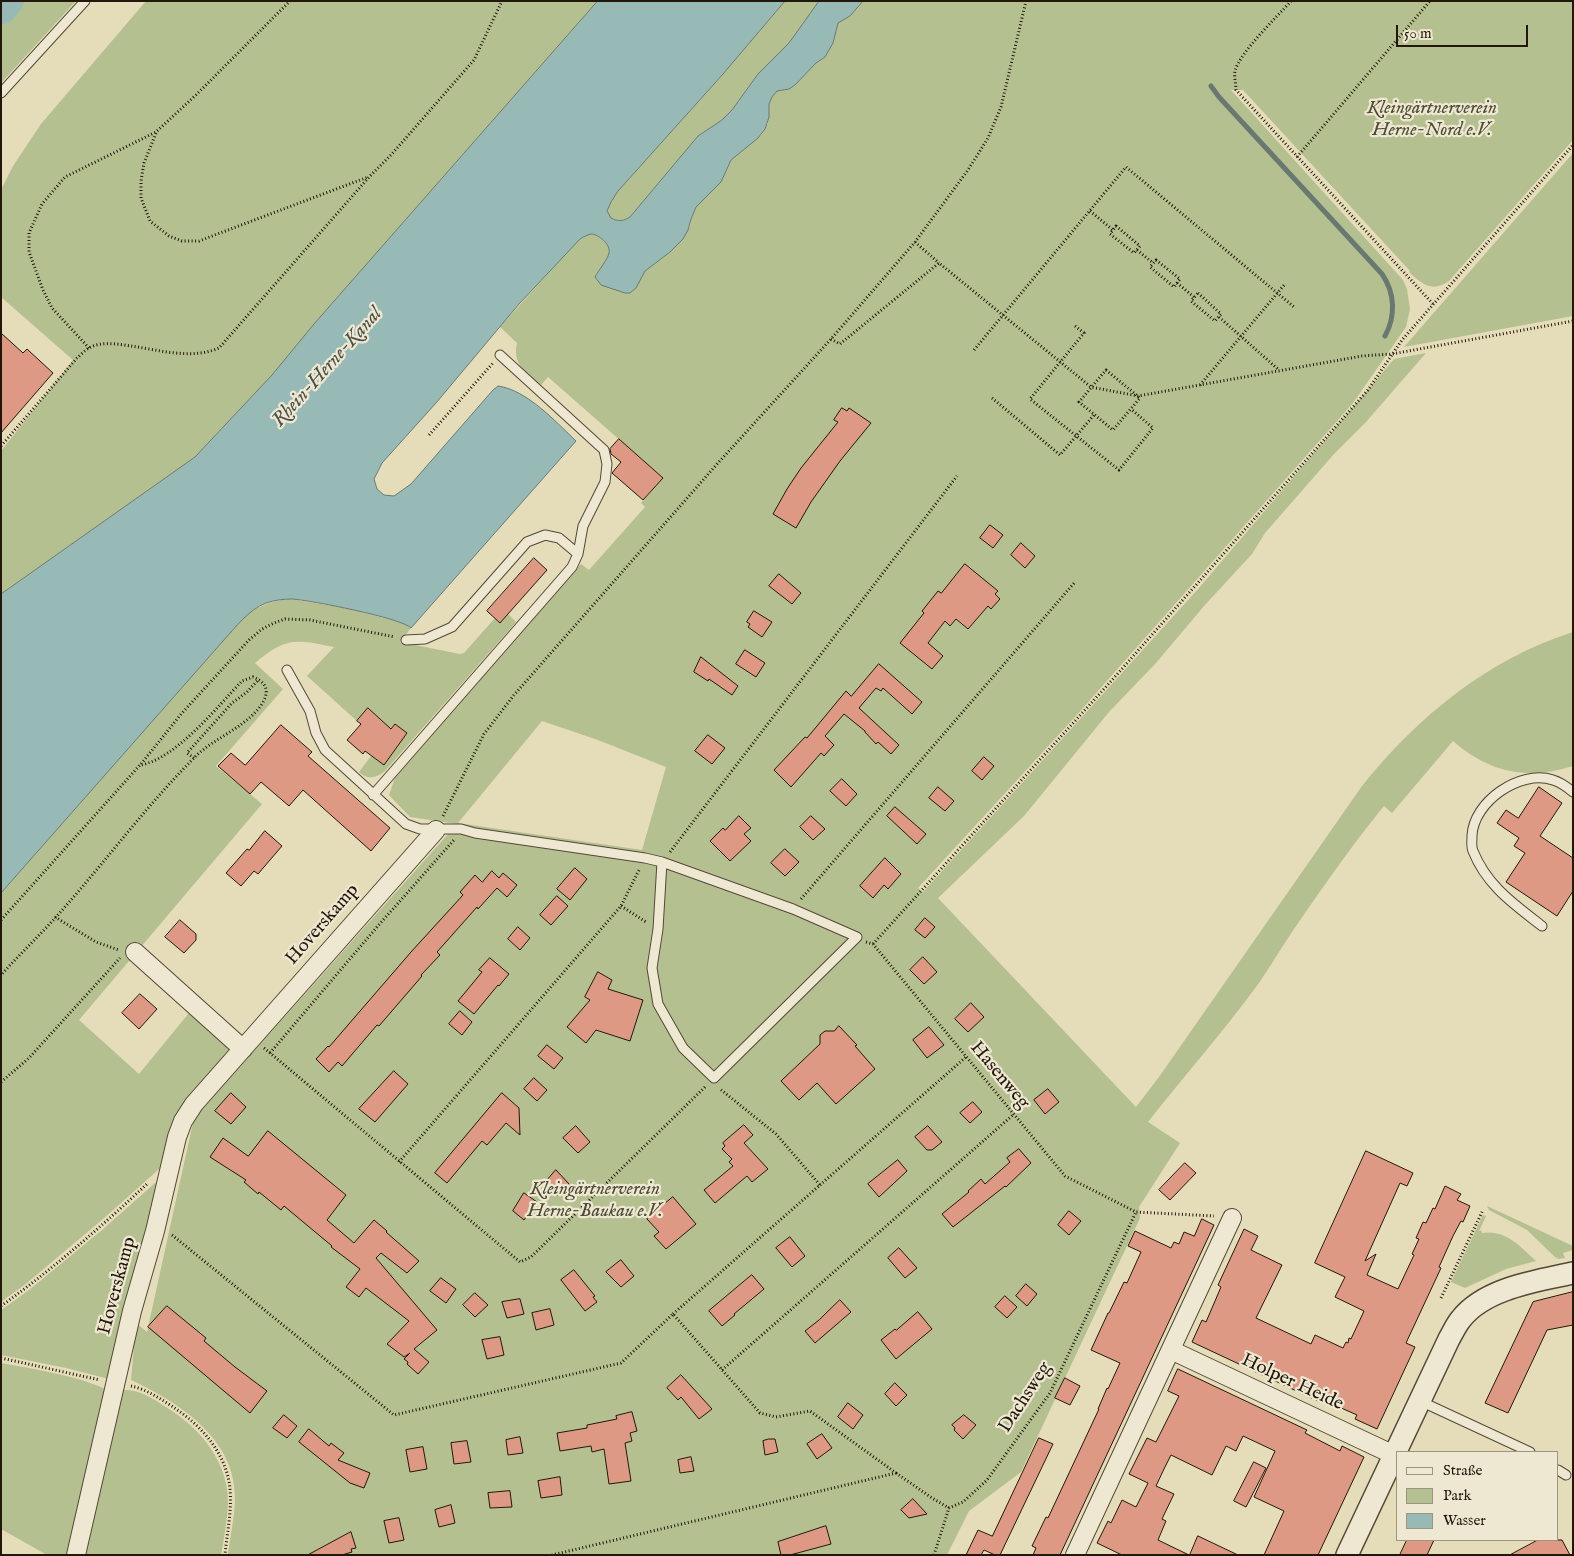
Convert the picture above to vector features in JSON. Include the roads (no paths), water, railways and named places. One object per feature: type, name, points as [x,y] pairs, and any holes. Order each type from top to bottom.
[{"type":"street","name":"Hoverskamp","points":[[76,1555],[132,1311],[155,1231],[177,1137],[183,1121],[194,1104],[436,830]]},
{"type":"street","points":[[135,952],[243,1049]]},
{"type":"street","points":[[1080,1553],[1232,1218]]},
{"type":"street","points":[[1347,1555],[1460,1319],[1480,1302],[1503,1290],[1573,1273]]},
{"type":"street","name":"Holper Heide","points":[[1172,1350],[1394,1455]]},
{"type":"lane","points":[[1,93],[85,1]]},
{"type":"lane","points":[[373,795],[572,567],[578,554],[583,526],[605,482],[608,464],[604,450],[500,356]]},
{"type":"lane","points":[[406,640],[426,638],[452,627],[527,542],[545,535],[559,538],[578,554]]},
{"type":"lane","points":[[287,670],[310,710],[316,733],[325,750],[406,824],[420,829],[461,829],[475,833],[662,862],[793,909],[857,938],[714,1078],[683,1048],[658,1004],[652,968],[658,929],[662,862]]},
{"type":"lane","points":[[1542,926],[1503,896],[1488,878],[1472,849],[1473,828],[1482,809],[1495,795],[1509,786],[1532,778],[1552,780],[1573,792]]},
{"type":"lane","points":[[1420,1401],[1528,1451]]},
{"type":"water","name":"Rhein-Herne-Kanal","points":[[598,1],[785,1],[723,74],[618,191],[607,211],[611,218],[621,220],[630,217],[698,136],[722,120],[732,110],[758,74],[789,43],[819,1],[863,1],[850,16],[838,23],[833,43],[825,57],[816,63],[795,85],[789,89],[777,91],[772,97],[765,129],[758,138],[731,160],[721,182],[696,207],[683,239],[670,252],[645,271],[636,288],[630,293],[625,293],[601,285],[595,277],[608,256],[608,246],[594,234],[580,239],[519,304],[436,403],[382,463],[374,479],[377,489],[384,495],[394,496],[411,484],[498,386],[509,389],[530,400],[576,441],[411,628],[391,619],[335,606],[292,599],[269,602],[260,606],[243,619],[233,630],[1,893],[1,594],[195,457],[272,375],[314,324]]},
{"type":"waterway","points":[[1,9],[8,1]]},
{"type":"waterway","points":[[1211,86],[1382,274],[1392,297],[1391,321],[1385,336]]},
{"type":"park label","name":"Kleingärtnerverein Herne-Nord e.V.","points":[[1432,120]]},
{"type":"park label","name":"Kleingärtnerverein Herne-Baukau e.V.","points":[[595,1201]]}]
